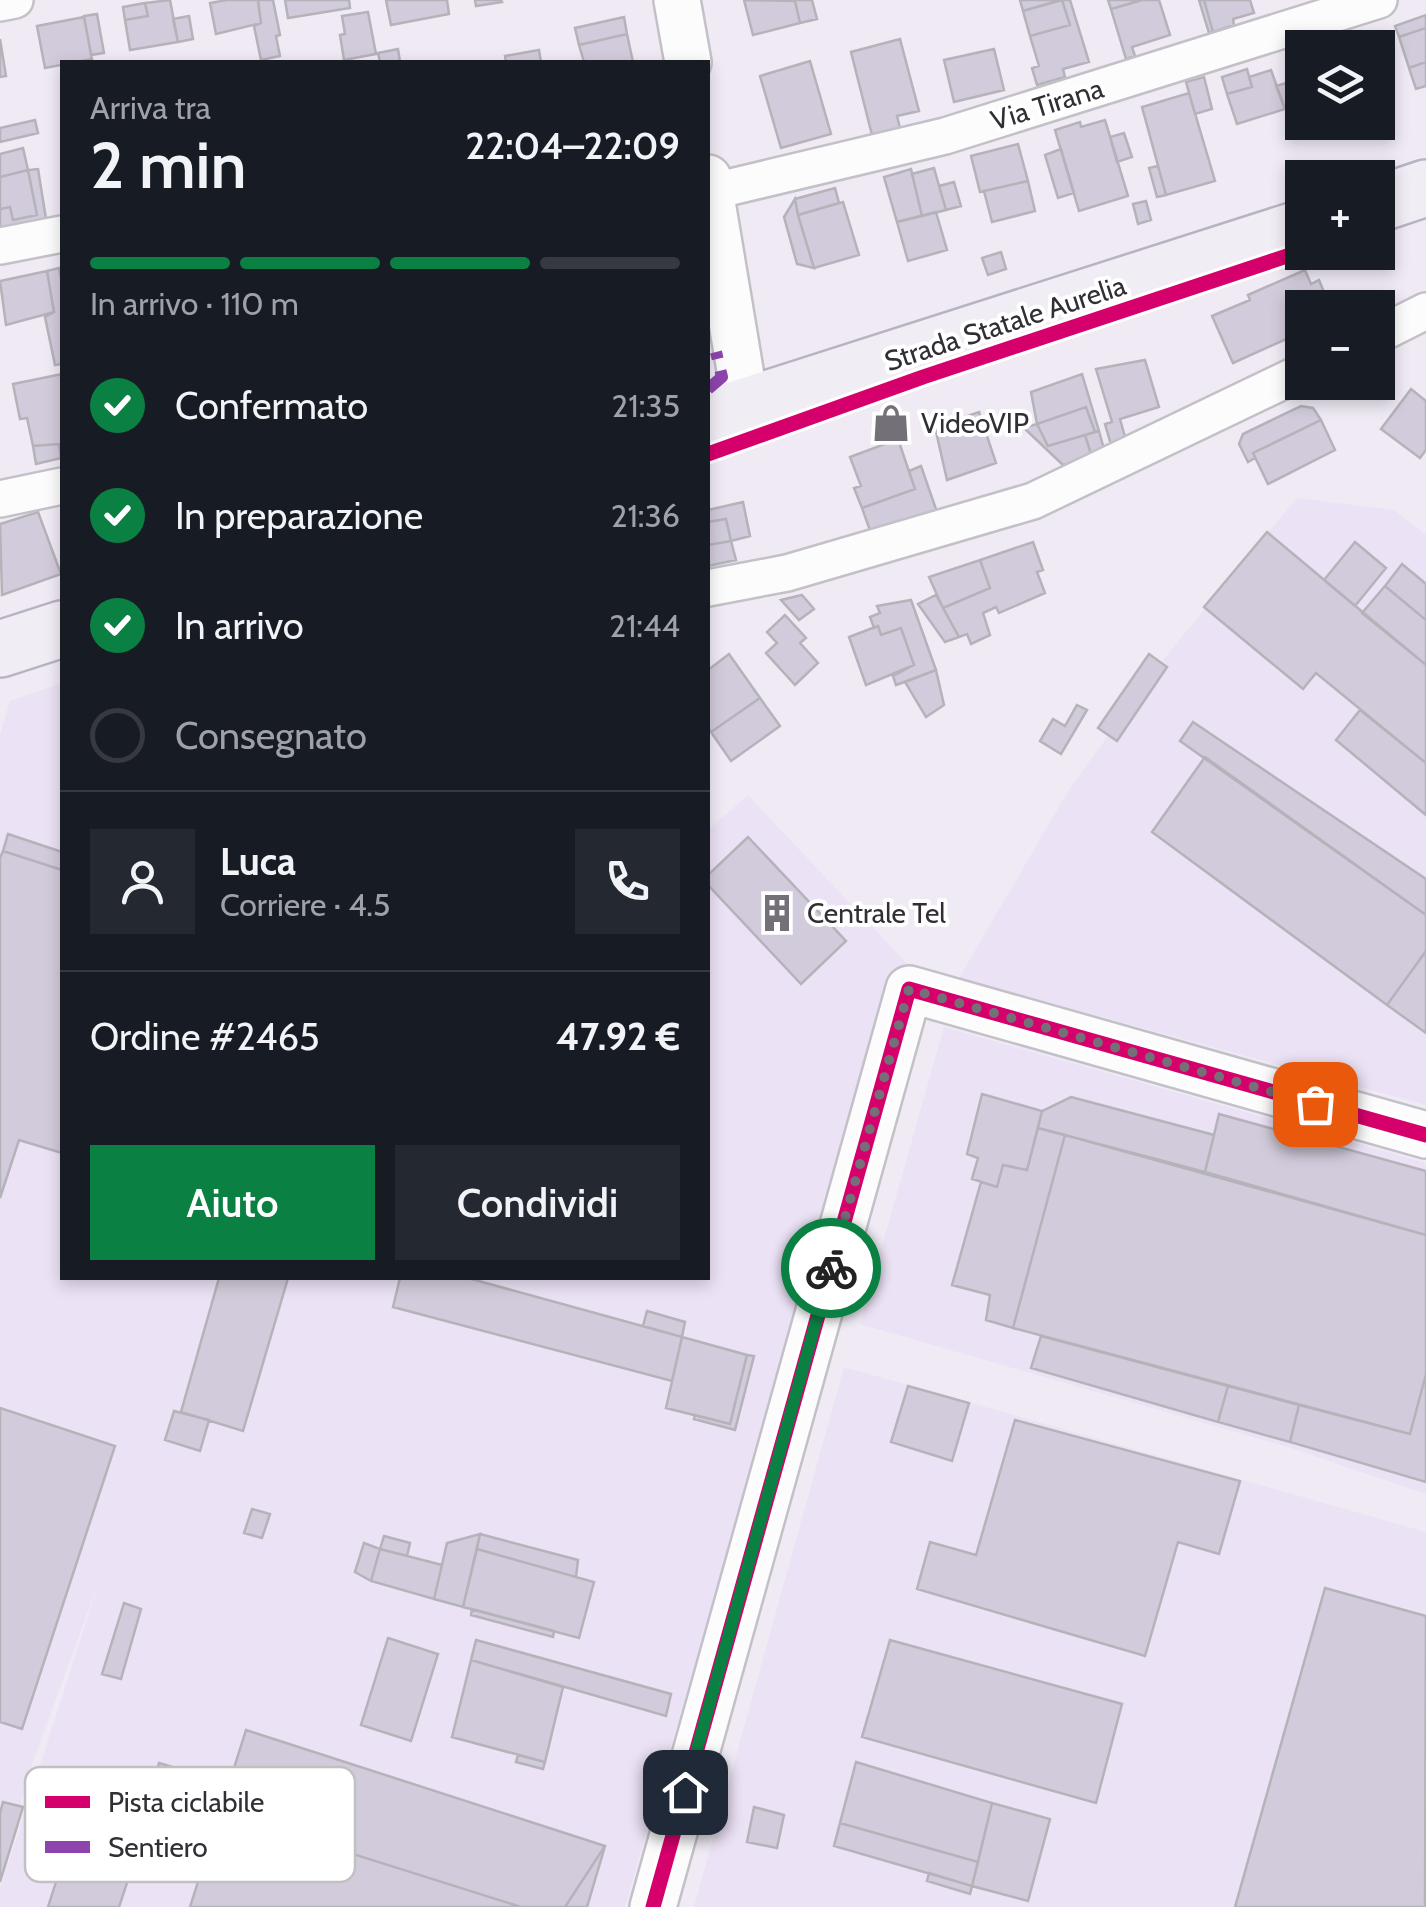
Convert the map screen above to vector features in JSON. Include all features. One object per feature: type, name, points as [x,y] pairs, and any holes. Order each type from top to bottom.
[{"type":"main road","points":[[1395,198],[1426,188]]},
{"type":"main road","name":"Strada Statale Aurelia","points":[[727,412],[1285,233]]},
{"type":"main road","points":[[0,649],[60,630]]},
{"type":"street","points":[[0,3],[14,0]]},
{"type":"street","points":[[677,0],[688,60]]},
{"type":"street","name":"Via Tirana","points":[[710,185],[945,136],[1379,0]]},
{"type":"street","points":[[710,199],[727,412]]},
{"type":"street","points":[[0,246],[60,234]]},
{"type":"street","points":[[1395,326],[1426,310]]},
{"type":"street","points":[[710,588],[787,573],[1033,501],[1285,380]]},
{"type":"street","points":[[0,499],[60,486]]},
{"type":"street","points":[[653,1907],[909,989],[1426,1135]]},
{"type":"shaded area","points":[[1297,498],[1394,510],[1426,535],[1426,1105],[959,978],[1070,788],[1170,651]]},
{"type":"shaded area","points":[[60,684],[60,1280],[710,1280],[710,828],[748,795],[924,982],[889,985],[625,1907],[0,1907],[0,1889],[25,1812],[25,1882],[355,1882],[355,1767],[39,1767],[101,1576],[32,1767],[25,1767],[25,1789],[0,1871],[0,735],[10,701]]},
{"type":"shaded area","points":[[944,1027],[1426,1163],[1426,1494],[1288,1447],[860,1324]]},
{"type":"shaded area","points":[[844,1367],[1426,1532],[1426,1907],[694,1907]]},
{"type":"building","points":[[170,0],[178,42],[130,50],[125,20],[148,16],[145,3]]},
{"type":"building","points":[[258,0],[261,23],[216,34],[210,3]]},
{"type":"building","points":[[258,0],[273,0],[280,56],[261,60],[254,26],[261,23]]},
{"type":"building","points":[[285,0],[349,0],[350,8],[288,18]]},
{"type":"building","points":[[386,0],[447,0],[449,14],[391,25]]},
{"type":"building","points":[[475,0],[501,0],[502,2],[476,6]]},
{"type":"building","points":[[744,0],[795,1],[800,23],[753,35]]},
{"type":"building","points":[[789,0],[812,0],[817,19],[800,23],[795,1]]},
{"type":"building","points":[[1020,0],[1061,0],[1023,11]]},
{"type":"building","points":[[1062,0],[1070,25],[1030,36],[1023,11]]},
{"type":"building","points":[[1062,0],[1070,0],[1089,62],[1063,69],[1065,77],[1037,85],[1032,68],[1039,66],[1030,36],[1070,25]]},
{"type":"building","points":[[1108,0],[1142,0],[1111,9]]},
{"type":"building","points":[[1142,0],[1159,0],[1170,35],[1132,47],[1135,56],[1126,59],[1111,9]]},
{"type":"building","points":[[1199,0],[1204,0],[1213,32],[1209,33]]},
{"type":"building","points":[[1204,0],[1250,0],[1254,13],[1233,19],[1234,25],[1213,32]]},
{"type":"building","points":[[145,3],[148,16],[125,20],[123,7]]},
{"type":"building","points":[[368,12],[376,54],[344,60],[342,16]]},
{"type":"building","points":[[97,14],[104,53],[91,55],[84,16]]},
{"type":"building","points":[[1426,15],[1426,28],[1399,37],[1395,26]]},
{"type":"building","points":[[189,16],[193,39],[178,42],[173,19]]},
{"type":"building","points":[[84,17],[92,59],[60,60],[60,65],[45,68],[37,26]]},
{"type":"building","points":[[624,17],[627,34],[579,45],[575,28]]},
{"type":"building","points":[[1426,28],[1426,62],[1409,68],[1399,37]]},
{"type":"building","points":[[627,34],[633,60],[583,60],[579,45]]},
{"type":"building","points":[[0,39],[6,76],[0,77]]},
{"type":"building","points":[[900,39],[919,111],[897,116],[900,128],[872,135],[851,52]]},
{"type":"building","points":[[398,49],[400,60],[380,60],[378,53]]},
{"type":"building","points":[[994,49],[1004,90],[954,102],[944,60]]},
{"type":"building","points":[[539,50],[541,60],[506,60],[505,56]]},
{"type":"building","points":[[810,61],[831,134],[781,148],[760,76]]},
{"type":"building","points":[[1426,62],[1426,86],[1416,89],[1409,68]]},
{"type":"building","points":[[1247,69],[1252,87],[1227,94],[1222,77]]},
{"type":"building","points":[[1271,70],[1285,109],[1237,124],[1227,94],[1252,87],[1249,77]]},
{"type":"building","points":[[1204,77],[1212,109],[1195,114],[1186,82]]},
{"type":"building","points":[[1285,83],[1285,109],[1276,86]]},
{"type":"building","points":[[1189,93],[1215,181],[1166,195],[1142,107]]},
{"type":"building","points":[[35,120],[38,133],[0,142],[0,128]]},
{"type":"building","points":[[1105,120],[1128,196],[1079,211],[1055,130]]},
{"type":"building","points":[[1124,133],[1132,157],[1117,162],[1110,137]]},
{"type":"building","points":[[1018,144],[1028,181],[980,192],[971,156]]},
{"type":"building","points":[[23,148],[28,170],[0,177],[0,154]]},
{"type":"building","points":[[1061,149],[1074,193],[1058,198],[1045,155]]},
{"type":"building","points":[[1158,166],[1166,195],[1157,197],[1149,168]]},
{"type":"building","points":[[934,168],[946,210],[922,216],[912,174]]},
{"type":"building","points":[[38,169],[47,225],[0,233],[0,209],[10,207],[13,220],[37,215],[28,170]]},
{"type":"building","points":[[911,169],[922,216],[897,222],[884,177]]},
{"type":"building","points":[[28,170],[37,215],[13,220],[10,207],[0,209],[0,177]]},
{"type":"building","points":[[1028,181],[1035,211],[992,222],[984,191]]},
{"type":"building","points":[[954,182],[961,206],[946,210],[939,186]]},
{"type":"building","points":[[835,188],[839,203],[798,215],[795,199]]},
{"type":"building","points":[[795,199],[814,268],[797,264],[784,217]]},
{"type":"building","points":[[1146,201],[1151,220],[1138,224],[1133,204]]},
{"type":"building","points":[[843,202],[859,255],[814,268],[798,215]]},
{"type":"building","points":[[936,212],[947,250],[908,261],[897,222]]},
{"type":"building","points":[[1001,252],[1006,269],[988,275],[982,258]]},
{"type":"building","points":[[59,268],[60,273],[60,364],[55,365],[45,317],[54,312],[47,271]]},
{"type":"building","points":[[1305,270],[1311,284],[1319,280],[1323,290],[1285,290],[1285,340],[1233,363],[1212,316],[1250,300],[1248,295]]},
{"type":"building","points":[[47,271],[54,312],[6,325],[0,281]]},
{"type":"building","points":[[1145,360],[1159,407],[1120,419],[1127,444],[1112,448],[1105,424],[1112,422],[1096,369]]},
{"type":"building","points":[[60,374],[60,451],[59,444],[33,446],[27,418],[20,419],[13,384]]},
{"type":"building","points":[[1082,374],[1099,431],[1095,432],[1086,407],[1037,424],[1031,392]]},
{"type":"building","points":[[1411,389],[1426,401],[1426,450],[1420,458],[1381,429]]},
{"type":"building","points":[[1301,406],[1313,408],[1321,420],[1253,453],[1255,458],[1248,462],[1239,444],[1243,434]]},
{"type":"building","points":[[1086,407],[1095,432],[1048,446],[1037,424]]},
{"type":"building","points":[[979,412],[996,463],[947,480],[935,427]]},
{"type":"building","points":[[1321,420],[1335,450],[1268,484],[1253,453]]},
{"type":"building","points":[[1037,424],[1048,446],[1085,435],[1092,457],[1063,465],[1024,428]]},
{"type":"building","points":[[1099,431],[1105,453],[1092,457],[1085,435]]},
{"type":"building","points":[[898,439],[915,489],[862,508],[854,488],[861,486],[850,457]]},
{"type":"building","points":[[59,444],[60,458],[36,464],[33,446]]},
{"type":"building","points":[[921,466],[937,512],[872,536],[862,508],[915,489],[909,471]]},
{"type":"building","points":[[743,502],[750,536],[731,541],[726,519],[710,522],[710,510]]},
{"type":"building","points":[[38,512],[60,574],[2,595],[0,524]]},
{"type":"building","points":[[726,519],[731,541],[710,545],[710,522]]},
{"type":"building","points":[[1267,532],[1426,665],[1426,763],[1316,673],[1303,689],[1204,607]]},
{"type":"building","points":[[731,541],[736,560],[710,566],[710,545]]},
{"type":"building","points":[[1033,542],[1043,570],[1037,572],[1045,593],[999,613],[996,607],[983,613],[990,635],[971,644],[967,634],[959,637],[943,608],[990,588],[980,560]]},
{"type":"building","points":[[1355,542],[1386,568],[1355,606],[1324,580]]},
{"type":"building","points":[[980,560],[990,588],[943,608],[929,577]]},
{"type":"building","points":[[1402,564],[1426,584],[1426,620],[1385,586]]},
{"type":"building","points":[[1385,586],[1426,620],[1426,665],[1362,613]]},
{"type":"building","points":[[802,595],[814,609],[799,620],[781,600]]},
{"type":"building","points":[[936,595],[959,637],[945,642],[918,604]]},
{"type":"building","points":[[911,600],[936,670],[896,685],[893,676],[914,665],[901,628],[881,635],[870,617],[880,613],[877,606]]},
{"type":"building","points":[[785,615],[806,638],[800,643],[818,663],[795,685],[766,653],[777,643],[767,632]]},
{"type":"building","points":[[878,626],[881,635],[901,628],[914,665],[866,685],[849,637]]},
{"type":"building","points":[[729,654],[760,698],[711,732],[710,730],[710,668]]},
{"type":"building","points":[[1149,654],[1167,667],[1117,741],[1098,728]]},
{"type":"building","points":[[936,670],[944,705],[926,717],[905,682]]},
{"type":"building","points":[[760,698],[780,726],[731,761],[711,732]]},
{"type":"building","points":[[1077,705],[1087,710],[1061,754],[1040,741],[1053,719],[1065,726]]},
{"type":"building","points":[[1360,710],[1426,763],[1426,815],[1336,740]]},
{"type":"building","points":[[1193,722],[1426,879],[1426,915],[1180,741]]},
{"type":"building","points":[[1205,757],[1426,915],[1426,951],[1387,1005],[1152,832]]},
{"type":"building","points":[[8,834],[60,851],[60,869],[3,851]]},
{"type":"building","name":"Centrale Tel","points":[[748,837],[846,941],[801,984],[710,887],[710,873]]},
{"type":"building","points":[[3,851],[60,869],[60,1152],[19,1140],[0,1198]]},
{"type":"building","points":[[1426,951],[1426,1033],[1387,1005]]},
{"type":"building","points":[[982,1094],[1042,1111],[1027,1170],[1003,1165],[997,1187],[972,1179],[978,1158],[967,1154]]},
{"type":"building","points":[[1071,1097],[1214,1135],[1205,1172],[1038,1128],[1042,1111]]},
{"type":"building","points":[[1219,1114],[1426,1171],[1426,1235],[1205,1172]]},
{"type":"building","points":[[1038,1128],[1065,1135],[1013,1328],[986,1320],[990,1295],[952,1285],[981,1182],[997,1187],[1003,1165],[1027,1170]]},
{"type":"building","points":[[1065,1135],[1426,1235],[1426,1374],[1410,1434],[1013,1328]]},
{"type":"building","points":[[218,1280],[287,1280],[243,1431],[181,1412]]},
{"type":"building","points":[[400,1280],[475,1280],[682,1337],[672,1381],[393,1307]]},
{"type":"building","points":[[647,1311],[685,1322],[682,1337],[643,1326]]},
{"type":"building","points":[[1041,1336],[1228,1386],[1218,1422],[1031,1368]]},
{"type":"building","points":[[682,1337],[747,1355],[730,1424],[666,1408]]},
{"type":"building","points":[[747,1355],[754,1356],[735,1430],[694,1419],[695,1415],[730,1424]]},
{"type":"building","points":[[1426,1374],[1426,1482],[1290,1442],[1299,1405],[1410,1434]]},
{"type":"building","points":[[908,1386],[969,1403],[952,1461],[891,1442]]},
{"type":"building","points":[[1228,1386],[1299,1405],[1290,1442],[1218,1422]]},
{"type":"building","points":[[0,1408],[115,1446],[22,1729],[0,1722]]},
{"type":"building","points":[[174,1411],[209,1420],[200,1451],[165,1440]]},
{"type":"building","points":[[1015,1420],[1240,1481],[1219,1554],[1178,1542],[1145,1656],[917,1589],[930,1542],[976,1555]]},
{"type":"building","points":[[252,1509],[270,1514],[262,1538],[244,1533]]},
{"type":"building","points":[[480,1534],[463,1607],[434,1599],[447,1543]]},
{"type":"building","points":[[480,1534],[578,1560],[576,1577],[477,1549]]},
{"type":"building","points":[[384,1536],[410,1543],[407,1556],[380,1549]]},
{"type":"building","points":[[364,1543],[380,1549],[371,1581],[355,1572]]},
{"type":"building","points":[[380,1549],[442,1565],[434,1599],[371,1581]]},
{"type":"building","points":[[477,1549],[594,1582],[579,1638],[463,1607]]},
{"type":"building","points":[[1325,1588],[1426,1616],[1425,1907],[1235,1907]]},
{"type":"building","points":[[124,1603],[141,1609],[121,1679],[102,1674]]},
{"type":"building","points":[[472,1609],[554,1631],[553,1637],[471,1615]]},
{"type":"building","points":[[388,1638],[438,1654],[411,1741],[361,1725]]},
{"type":"building","points":[[476,1640],[671,1694],[666,1716],[471,1660]]},
{"type":"building","points":[[890,1640],[1122,1704],[1096,1803],[862,1737]]},
{"type":"building","points":[[471,1660],[563,1687],[545,1762],[452,1737]]},
{"type":"building","points":[[246,1730],[605,1846],[565,1907],[190,1907],[198,1882],[355,1882],[355,1767],[234,1767]]},
{"type":"building","points":[[246,1730],[605,1846],[587,1907],[521,1907],[355,1855],[355,1767],[234,1767]]},
{"type":"building","points":[[518,1755],[545,1762],[543,1769],[516,1762]]},
{"type":"building","points":[[856,1762],[992,1803],[978,1862],[840,1823]]},
{"type":"building","points":[[3,1802],[23,1807],[0,1882],[0,1813]]},
{"type":"building","points":[[992,1803],[1050,1819],[1028,1901],[972,1886]]},
{"type":"building","points":[[754,1807],[784,1815],[777,1848],[747,1842]]},
{"type":"building","points":[[840,1823],[978,1862],[972,1886],[834,1846]]},
{"type":"building","points":[[929,1873],[972,1886],[970,1894],[927,1881]]},
{"type":"building","points":[[56,1882],[127,1882],[119,1907],[48,1907]]},
{"type":"marked path","points":[[710,387],[722,377],[716,352]]},
{"type":"cycle path","points":[[710,453],[923,377],[1285,257]]},
{"type":"cycle path","points":[[653,1907],[909,989],[1426,1135]]},
{"type":"way so far","points":[[831,1268],[909,989],[1315,1104]]},
{"type":"place","name":"VideoVIP","points":[[891,423]]},
{"type":"place","name":"Centrale Tel","points":[[777,913]]},
{"type":"route","points":[[685,1792],[831,1268]]}]
